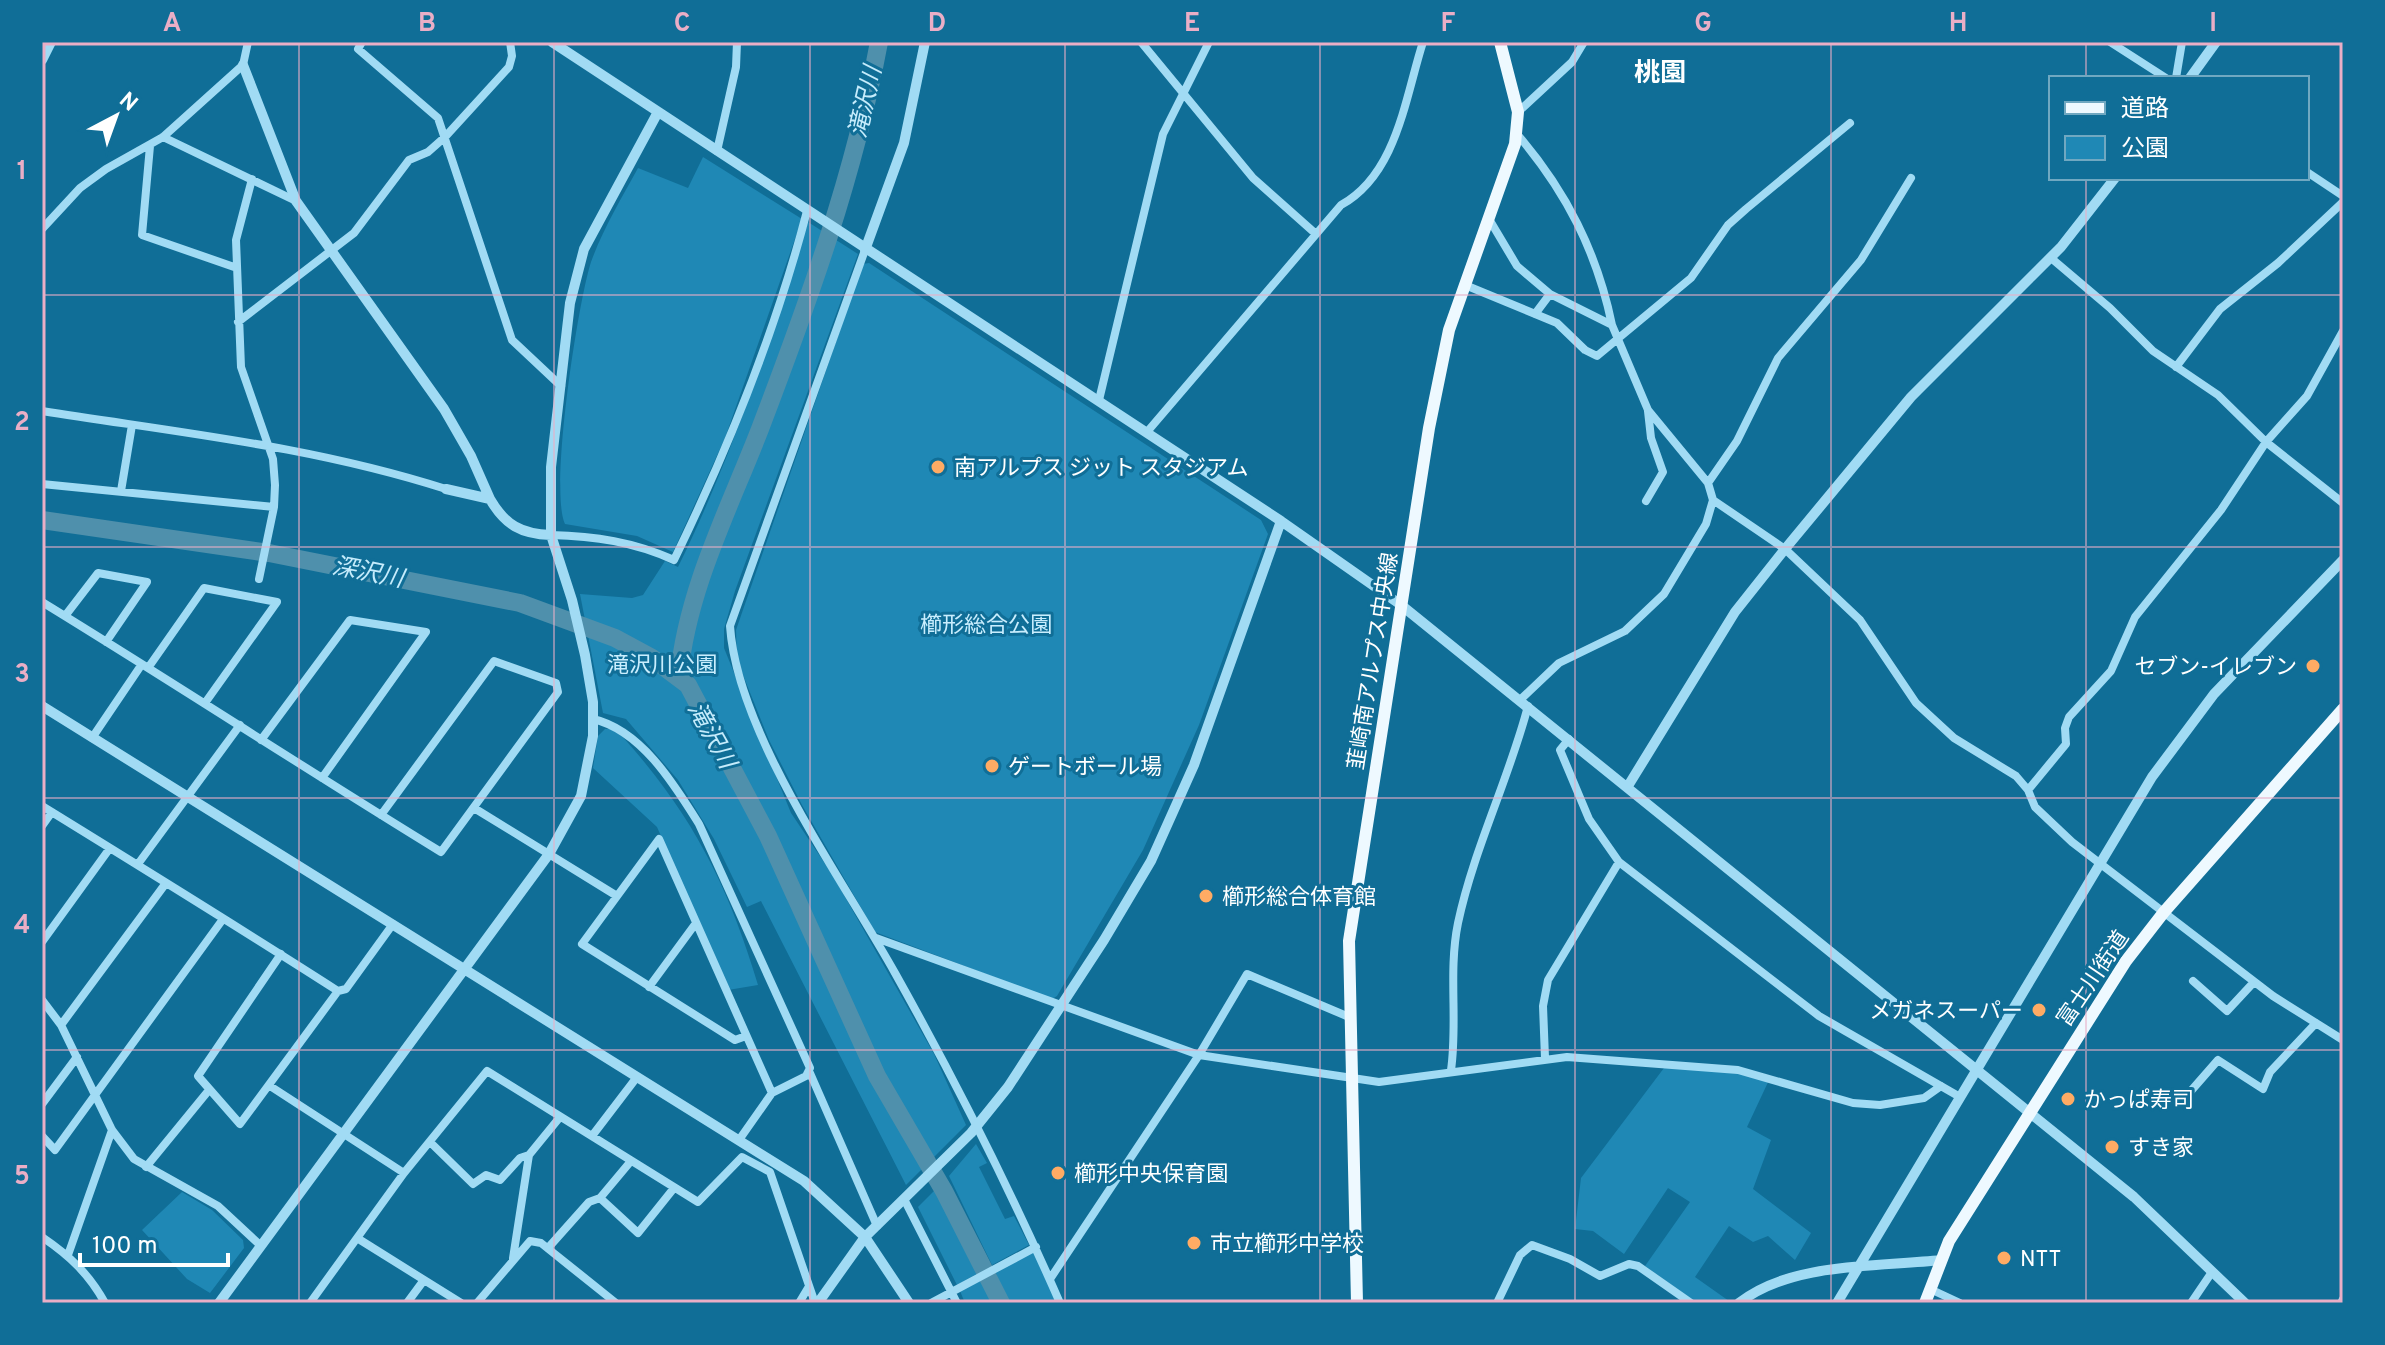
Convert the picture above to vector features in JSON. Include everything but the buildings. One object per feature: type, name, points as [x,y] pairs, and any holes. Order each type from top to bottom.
[{"type":"main road","name":"韮崎南アルプス中央線","points":[[1357,1303],[1349,941],[1401,605],[1449,330],[1517,134],[1518,112],[1500,42]]},
{"type":"main road","name":"富士川街道","points":[[1925,1303],[1949,1241],[2095,1005],[2164,912],[2343,709]]},
{"type":"street","points":[[42,60],[51,42]]},
{"type":"street","points":[[248,42],[243,65],[296,201],[444,409],[471,456],[497,512],[518,531],[603,538],[634,544],[674,560],[701,504],[753,375],[809,212]]},
{"type":"street","points":[[362,42],[358,49],[438,118],[512,340],[561,386]]},
{"type":"street","points":[[238,322],[354,233],[409,160],[428,152],[445,137],[509,67],[512,56],[510,42]]},
{"type":"street","points":[[552,42],[862,248],[1099,400],[1401,605],[2134,1197],[2245,1303]]},
{"type":"street","points":[[717,151],[736,67],[737,42]]},
{"type":"street","points":[[925,42],[904,143],[862,248],[730,626],[737,671],[773,757],[875,937],[1036,1247],[1060,1303]]},
{"type":"street","points":[[1141,42],[1253,178],[1316,234]]},
{"type":"street","points":[[1099,400],[1163,134],[1209,42]]},
{"type":"street","points":[[1147,432],[1341,205],[1365,189],[1384,160],[1423,42]]},
{"type":"street","points":[[1518,112],[1572,62],[1584,42]]},
{"type":"street","points":[[2110,42],[2163,76]]},
{"type":"street","points":[[2176,76],[2182,42]]},
{"type":"street","points":[[2191,76],[2216,42]]},
{"type":"street","points":[[42,229],[80,188],[106,169],[163,137],[243,65]]},
{"type":"street","points":[[219,1303],[549,854],[581,796],[593,719],[585,655],[570,592],[551,535],[551,467],[570,303],[584,249],[658,112]]},
{"type":"street","points":[[1465,285],[1557,323],[1585,350],[1597,356],[1691,278],[1728,225],[1850,123]]},
{"type":"street","points":[[1517,134],[1541,162],[1581,228],[1606,296],[1612,325],[1648,410],[1651,438],[1663,472],[1646,501]]},
{"type":"street","points":[[163,137],[296,201]]},
{"type":"street","points":[[150,146],[142,235],[237,268]]},
{"type":"street","points":[[2176,367],[2233,297],[2278,263],[2343,199],[2309,174]]},
{"type":"street","points":[[1708,483],[1737,441],[1778,358],[1861,260],[1911,178]]},
{"type":"street","points":[[252,179],[236,240],[241,367],[273,459],[274,507],[259,579]]},
{"type":"street","points":[[1628,786],[1735,612],[1785,549],[1911,397],[2051,258],[2113,180]]},
{"type":"street","points":[[1489,219],[1517,266],[1550,294],[1612,325]]},
{"type":"street","points":[[2051,258],[2110,308],[2153,351],[2218,395],[2266,442],[2343,503]]},
{"type":"street","points":[[1535,314],[1550,294]]},
{"type":"street","points":[[2028,790],[2066,744],[2065,728],[2069,717],[2111,671],[2143,606],[2221,510],[2266,442],[2307,396],[2343,331]]},
{"type":"street","points":[[1451,1070],[1456,1037],[1452,997],[1457,925],[1488,822],[1517,748],[1524,703],[1559,663],[1625,631],[1664,594],[1706,524],[1713,500],[1708,483],[1648,410]]},
{"type":"street","points":[[42,411],[267,444],[370,464],[446,489],[490,499]]},
{"type":"street","points":[[121,491],[132,425]]},
{"type":"street","points":[[42,484],[274,507]]},
{"type":"street","points":[[1713,500],[1785,549],[1860,620],[1916,703],[1954,738],[1999,764],[2028,790],[2042,814],[2100,865],[2254,982],[2343,1040]]},
{"type":"street","points":[[310,1303],[404,1173],[487,1071],[698,1202],[742,1157],[770,1172],[808,1288],[819,1301],[865,1237],[973,1130],[1063,1007],[1151,861],[1194,765],[1281,521]]},
{"type":"street","points":[[1837,1303],[2152,777],[2194,719],[2235,671],[2343,560]]},
{"type":"street","points":[[65,616],[98,573],[147,582],[106,642]]},
{"type":"street","points":[[92,738],[204,588],[277,602],[205,703]]},
{"type":"street","points":[[42,602],[205,703],[261,740],[381,815],[441,852],[558,692],[556,683],[494,661],[381,815]]},
{"type":"street","points":[[261,740],[350,620],[426,632],[322,778]]},
{"type":"street","points":[[42,706],[804,1181],[865,1237],[907,1302]]},
{"type":"street","points":[[593,719],[609,723],[629,734],[681,796],[699,824],[877,1226]]},
{"type":"street","points":[[138,864],[240,725]]},
{"type":"street","points":[[1569,739],[1560,750],[1589,819],[1619,862],[1819,1016],[1960,1097]]},
{"type":"street","points":[[42,806],[338,991]]},
{"type":"street","points":[[474,808],[617,896]]},
{"type":"street","points":[[42,826],[52,812]]},
{"type":"street","points":[[746,1036],[735,1040],[582,944],[659,839],[772,1093]]},
{"type":"street","points":[[42,942],[110,848]]},
{"type":"street","points":[[1545,1058],[1543,1006],[1548,980],[1619,862]]},
{"type":"street","points":[[61,1025],[166,883]]},
{"type":"street","points":[[42,1136],[55,1150],[223,919]]},
{"type":"street","points":[[649,987],[696,923]]},
{"type":"street","points":[[281,954],[198,1076],[240,1124],[338,991],[346,989],[393,924]]},
{"type":"street","points":[[875,937],[1199,1055],[1351,1080],[1379,1082],[1545,1058],[1738,1070],[1853,1103],[1880,1105],[1924,1098],[1941,1086]]},
{"type":"street","points":[[1050,1279],[1199,1055],[1247,974],[1349,1017]]},
{"type":"street","points":[[2193,981],[2227,1011],[2254,982]]},
{"type":"street","points":[[42,1000],[61,1025],[112,1130],[134,1159],[218,1206],[260,1245]]},
{"type":"street","points":[[42,1022],[53,1013]]},
{"type":"street","points":[[2190,1092],[2218,1060],[2263,1089],[2270,1072],[2316,1023]]},
{"type":"street","points":[[42,1104],[77,1057]]},
{"type":"street","points":[[739,1140],[772,1093],[810,1073]]},
{"type":"street","points":[[592,1136],[637,1077]]},
{"type":"street","points":[[270,1086],[404,1173]]},
{"type":"street","points":[[146,1167],[209,1090]]},
{"type":"street","points":[[513,1258],[529,1155],[560,1117]]},
{"type":"street","points":[[68,1255],[112,1130]]},
{"type":"street","points":[[431,1143],[473,1184],[486,1175],[500,1180],[520,1158],[529,1155]]},
{"type":"street","points":[[548,1248],[589,1202],[600,1198],[631,1161]]},
{"type":"street","points":[[600,1198],[638,1233],[674,1188]]},
{"type":"street","points":[[907,1196],[955,1289],[957,1303]]},
{"type":"street","points":[[42,1237],[68,1255],[92,1280],[105,1303]]},
{"type":"street","points":[[357,1238],[461,1303]]},
{"type":"street","points":[[477,1303],[530,1241],[548,1248],[616,1303]]},
{"type":"street","points":[[1497,1303],[1520,1255],[1532,1245],[1570,1259],[1600,1276],[1629,1264],[1638,1266],[1691,1303]]},
{"type":"street","points":[[931,1303],[1036,1247]]},
{"type":"street","points":[[1739,1303],[1770,1284],[1786,1279],[1941,1260]]},
{"type":"street","points":[[2191,1303],[2212,1272]]},
{"type":"street","points":[[407,1303],[424,1280]]},
{"type":"street","points":[[799,1303],[808,1288]]},
{"type":"street","points":[[1930,1289],[1960,1303]]},
{"type":"green space","points":[[703,157],[802,219],[725,438],[673,552],[637,536],[565,524],[560,474],[567,395],[585,283],[607,226],[638,168],[688,188]]},
{"type":"green space","name":"滝沢川公園","points":[[808,222],[858,254],[735,591],[724,629],[724,648],[791,813],[832,874],[934,1054],[966,1125],[906,1185],[761,901],[747,907],[714,839],[678,780],[626,719],[603,713],[580,594],[632,598],[643,595],[665,561],[678,567],[733,440]]},
{"type":"green space","name":"櫛形総合公園","points":[[869,263],[1261,520],[1268,534],[1199,725],[1143,850],[1057,996],[1052,999],[875,932],[802,805],[769,740],[737,660],[736,630],[863,264]]},
{"type":"green space","points":[[605,729],[613,729],[620,734],[687,821],[734,914],[758,985],[728,990],[657,827],[593,768],[598,736]]},
{"type":"green space","points":[[1667,1064],[1770,1078],[1747,1127],[1771,1140],[1753,1189],[1811,1233],[1795,1260],[1768,1236],[1753,1242],[1729,1226],[1695,1277],[1729,1301],[1726,1303],[1697,1303],[1645,1266],[1690,1202],[1668,1188],[1624,1254],[1593,1231],[1575,1229],[1581,1178]]},
{"type":"green space","points":[[976,1144],[987,1163],[979,1167],[1005,1219],[1014,1216],[1029,1245],[992,1265],[949,1176]]},
{"type":"green space","points":[[937,1188],[980,1272],[957,1285],[918,1207]]},
{"type":"green space","points":[[182,1192],[212,1210],[243,1240],[244,1248],[210,1293],[187,1279],[142,1230]]},
{"type":"green space","points":[[1036,1247],[1060,1303],[1001,1303],[995,1267]]},
{"type":"green space","points":[[983,1279],[993,1303],[965,1303],[960,1291]]},
{"type":"waterway","name":"滝沢川","points":[[679,676],[700,581],[778,382],[828,238],[857,141],[879,42]]},
{"type":"waterway","name":"滝沢川","points":[[42,520],[269,553],[520,603],[615,638],[652,658],[688,685],[768,836],[877,1076],[944,1191],[1001,1303]]},
{"type":"place","name":"南アルプス ジット スタジアム","points":[[938,467]]},
{"type":"place","name":"セブン-イレブン","points":[[2313,666]]},
{"type":"place","name":"ゲートボール場","points":[[992,766]]},
{"type":"place","name":"櫛形総合体育館","points":[[1206,896]]},
{"type":"place","name":"メガネスーパー","points":[[2039,1010]]},
{"type":"place","name":"かっぱ寿司","points":[[2068,1099]]},
{"type":"place","name":"すき家","points":[[2112,1147]]},
{"type":"place","name":"櫛形中央保育園","points":[[1058,1173]]},
{"type":"place","name":"市立櫛形中学校","points":[[1194,1243]]},
{"type":"place","name":"NTT","points":[[2004,1258]]},
{"type":"district","name":"桃園","points":[[1660,72]]},
{"type":"water label","name":"深沢川","points":[[368,572]]}]
